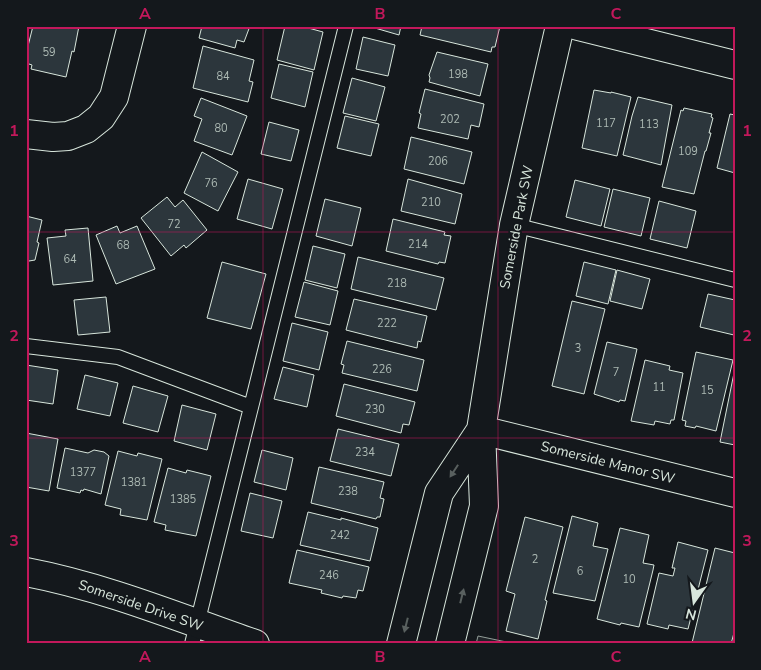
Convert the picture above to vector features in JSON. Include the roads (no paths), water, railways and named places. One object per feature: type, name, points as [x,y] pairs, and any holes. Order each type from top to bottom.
[{"type":"street","points":[[26,134],[53,137],[68,136],[86,129],[101,116],[114,97],[132,26]]},
{"type":"street","name":"Somerside Park SW","points":[[450,644],[484,506],[480,430],[514,225],[560,26]]},
{"type":"street","points":[[578,26],[735,65]]},
{"type":"street","name":"Somerside Park SW","points":[[401,644],[439,493],[480,430]]},
{"type":"street","name":"Somerside Manor SW","points":[[480,430],[735,493]]},
{"type":"street","name":"Somerside Drive SW","points":[[26,572],[64,579],[126,598],[195,634],[255,644]]},
{"type":"lane","points":[[195,634],[346,26]]},
{"type":"lane","points":[[514,225],[735,280]]},
{"type":"lane","points":[[26,346],[118,357],[251,407]]}]
